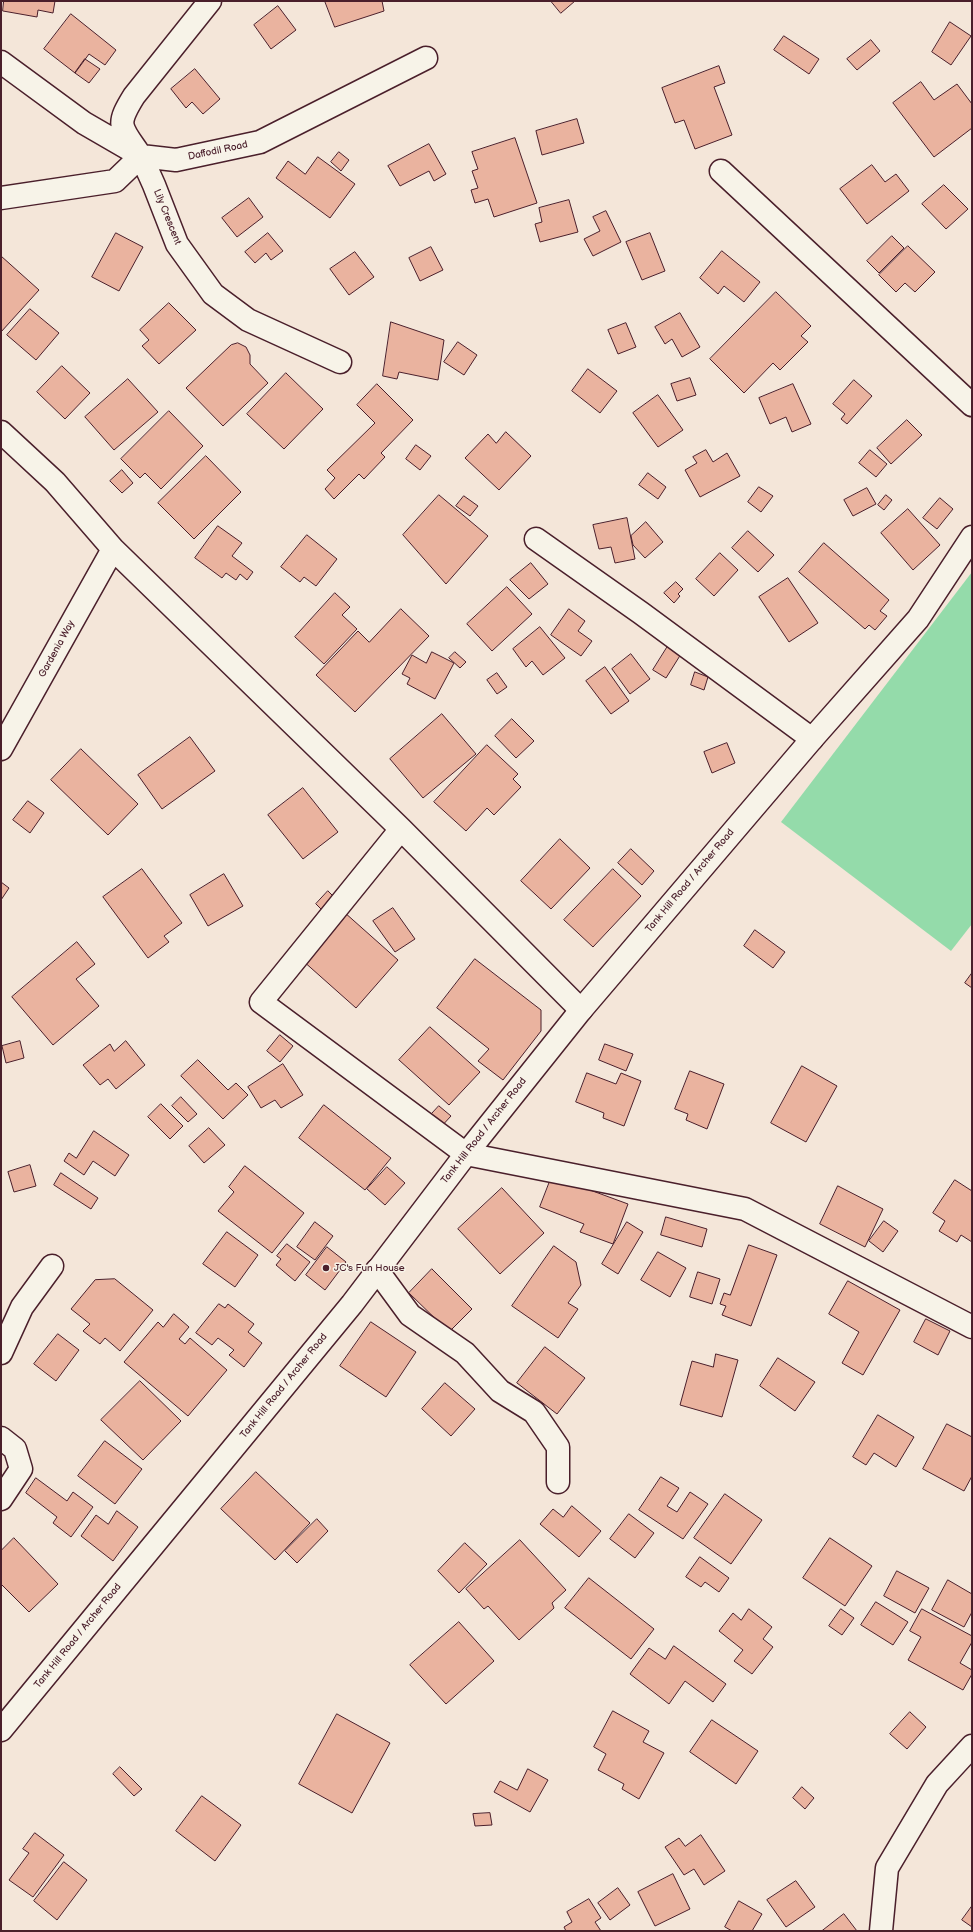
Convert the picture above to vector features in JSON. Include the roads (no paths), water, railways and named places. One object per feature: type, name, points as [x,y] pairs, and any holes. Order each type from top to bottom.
[{"type":"street","name":"Lily Crescent","points":[[210,1],[134,96],[124,112],[122,121],[123,130],[141,156],[176,244],[213,294],[248,320],[340,362]]},
{"type":"street","name":"Daffodil Road","points":[[141,156],[176,160],[260,142],[426,58]]},
{"type":"street","points":[[1,62],[84,123],[141,156],[115,181],[1,198]]},
{"type":"street","points":[[721,171],[972,405]]},
{"type":"street","points":[[1,432],[55,482],[114,548],[401,829],[581,1010]]},
{"type":"street","name":"Tank Hill Road / Archer Road","points":[[1,1730],[352,1304],[466,1154],[581,1010],[812,739],[918,618],[972,537]]},
{"type":"street","points":[[536,538],[812,739]]},
{"type":"street","name":"Gardenia Way","points":[[1,749],[114,548]]},
{"type":"street","points":[[401,829],[261,1002],[466,1154],[745,1209],[972,1327]]},
{"type":"street","points":[[1,1353],[22,1306],[52,1266]]},
{"type":"street","points":[[377,1270],[410,1314],[465,1353],[500,1391],[534,1412],[558,1447],[558,1482]]},
{"type":"street","points":[[1,1438],[15,1450],[21,1469],[1,1499]]},
{"type":"street","points":[[880,1931],[887,1868],[937,1784],[972,1746]]},
{"type":"place","name":"JC's Fun House","points":[[326,1268]]}]
